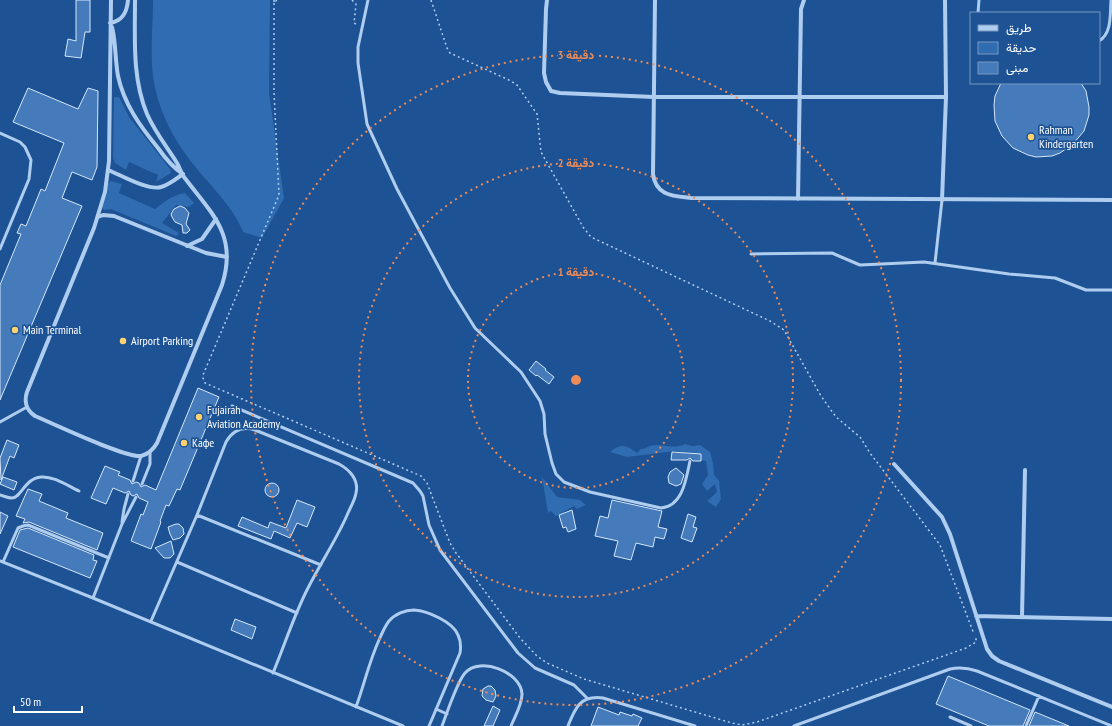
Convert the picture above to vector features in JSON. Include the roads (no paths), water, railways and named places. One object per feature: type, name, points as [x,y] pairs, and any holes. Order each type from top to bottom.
[{"type":"street","points":[[110,23],[114,34],[118,76],[128,104],[141,127],[172,166],[182,174],[216,219],[224,237],[227,257],[226,271],[222,285],[158,443],[150,452],[141,456],[118,451],[35,416],[27,407],[26,397],[98,217],[105,192],[108,170],[110,23],[111,0]]},
{"type":"street","points":[[110,23],[115,22],[124,16],[128,0]]},
{"type":"street","points":[[135,0],[135,58],[140,91],[151,122],[179,166],[182,174]]},
{"type":"street","points":[[547,0],[544,73],[546,82],[551,91],[568,94],[654,97],[946,97]]},
{"type":"street","points":[[655,0],[653,174],[654,180],[662,192],[672,196],[691,198],[1112,200]]},
{"type":"street","points":[[798,0],[801,9]]},
{"type":"street","points":[[798,199],[801,9],[804,0]]},
{"type":"street","points":[[942,200],[946,97],[945,0]]},
{"type":"street","points":[[108,170],[155,188],[166,185],[182,174]]},
{"type":"street","points":[[98,217],[103,215],[114,216],[211,255],[227,257]]},
{"type":"street","points":[[187,246],[202,238],[216,219]]},
{"type":"street","points":[[894,464],[942,518],[950,534],[987,649],[992,656],[999,661],[1112,707]]},
{"type":"street","points":[[1022,617],[1025,470]]},
{"type":"street","points":[[976,616],[1112,619]]},
{"type":"lane","points":[[368,0],[358,47],[358,63],[367,124],[397,189],[450,288],[475,328],[521,372],[540,400],[544,414],[545,434],[556,474],[564,482],[590,492],[661,508],[668,507],[676,502],[683,488],[690,461]]},
{"type":"lane","points":[[978,12],[979,0]]},
{"type":"lane","points":[[1100,40],[1108,34],[1111,0]]},
{"type":"lane","points":[[0,132],[25,146],[30,160],[30,167],[29,179],[0,249]]},
{"type":"lane","points":[[935,263],[942,200]]},
{"type":"lane","points":[[750,254],[832,253],[860,265],[924,262],[935,263],[1009,274],[1055,278],[1086,290],[1112,290]]},
{"type":"lane","points":[[232,406],[417,486],[422,496],[429,525],[440,550],[518,653],[535,668],[574,685],[587,698]]},
{"type":"lane","points":[[0,422],[27,407]]},
{"type":"lane","points":[[151,621],[230,436],[235,431],[241,428],[255,430],[345,468],[354,478],[356,485],[354,499],[338,535],[308,588],[273,673]]},
{"type":"lane","points":[[142,484],[150,464],[150,452]]},
{"type":"lane","points":[[133,481],[141,456]]},
{"type":"lane","points":[[0,495],[14,498],[31,480],[42,477],[53,479],[79,491]]},
{"type":"lane","points":[[122,524],[128,494]]},
{"type":"lane","points":[[93,598],[122,524],[136,497]]},
{"type":"lane","points":[[197,515],[321,565]]},
{"type":"lane","points":[[109,558],[28,525],[18,528],[1,562],[151,621],[403,726]]},
{"type":"lane","points":[[177,562],[297,613]]},
{"type":"lane","points":[[356,707],[372,655],[385,627],[394,616],[400,613],[414,610],[421,611],[445,621],[455,629],[460,640],[460,653],[429,726]]},
{"type":"lane","points":[[442,726],[465,672],[475,666],[487,665],[509,674],[518,682],[521,688],[521,701],[511,726]]},
{"type":"lane","points":[[794,726],[950,669],[959,668],[977,671],[1112,726]]},
{"type":"lane","points":[[1026,726],[1039,696]]},
{"type":"lane","points":[[568,726],[576,707],[587,698],[595,697],[603,698],[695,726]]},
{"type":"lane","points":[[436,709],[447,714]]},
{"type":"lane","points":[[950,717],[971,726]]},
{"type":"place","name":"Rahman Kindergarten","points":[[1031,137]]},
{"type":"place","name":"Main Terminal","points":[[15,330]]},
{"type":"place","name":"Airport Parking","points":[[123,341]]},
{"type":"place","name":"Fujairah Aviation Academy","points":[[199,417]]},
{"type":"place","name":"Кафе","points":[[184,443]]}]
